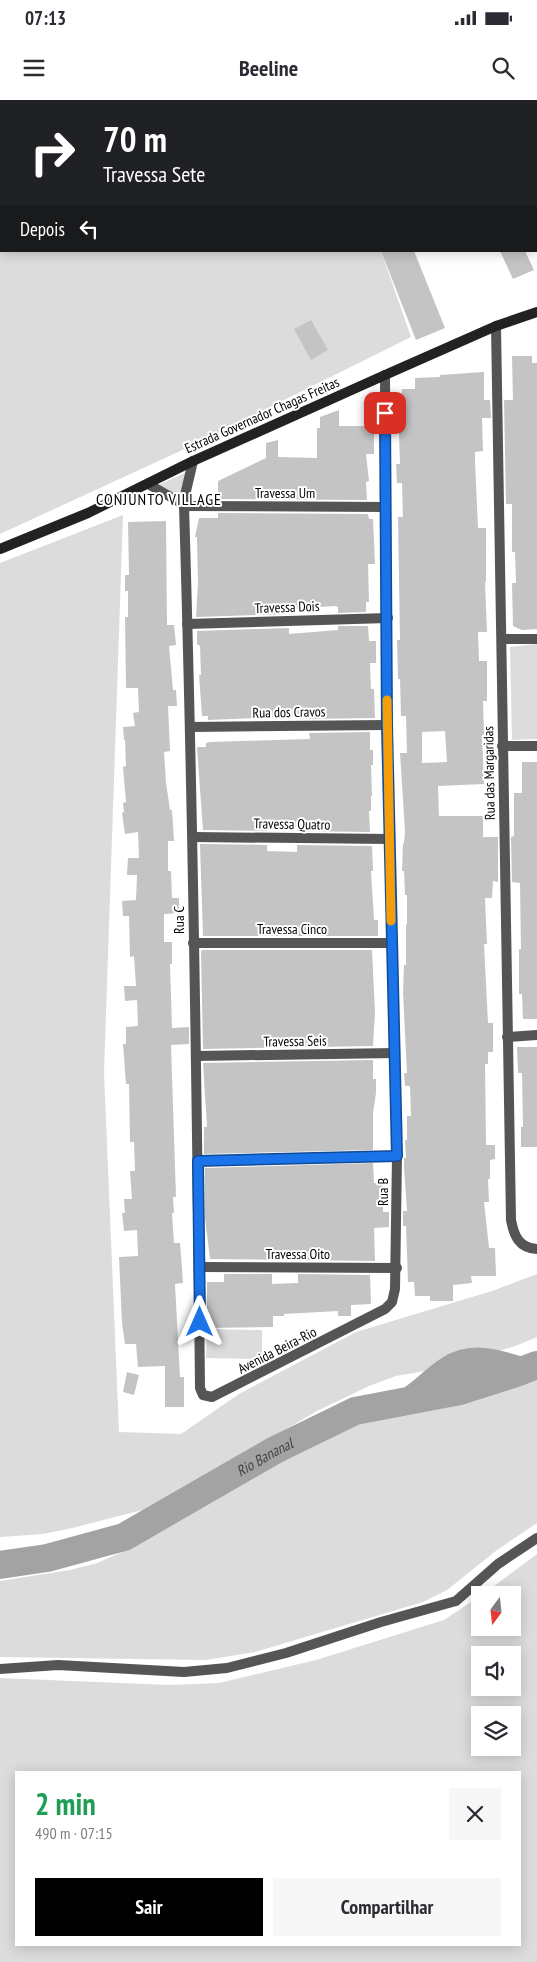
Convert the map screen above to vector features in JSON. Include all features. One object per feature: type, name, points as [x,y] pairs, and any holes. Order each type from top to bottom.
[{"type":"main road","name":"Estrada Governador Chagas Freitas","points":[[0,549],[88,512],[193,461],[496,326],[537,312]]},
{"type":"street","name":"Rua das Margaridas","points":[[496,326],[503,640],[502,746],[511,1220],[514,1236],[518,1241],[524,1246],[537,1249]]},
{"type":"street","name":"Rua B","points":[[380,1312],[392,1302],[397,1268],[397,1156],[387,725],[388,618],[385,375]]},
{"type":"street","name":"Rua C","points":[[193,461],[183,505],[193,837],[200,1377]]},
{"type":"street","points":[[148,484],[183,505]]},
{"type":"street","name":"Travessa Um","points":[[183,505],[386,507]]},
{"type":"street","name":"Travessa Dois","points":[[187,624],[388,618]]},
{"type":"street","points":[[503,640],[537,639]]},
{"type":"street","name":"Rua dos Cravos","points":[[190,727],[387,725]]},
{"type":"street","points":[[502,746],[537,746]]},
{"type":"street","name":"Travessa Quatro","points":[[193,837],[390,838]]},
{"type":"street","name":"Travessa Cinco","points":[[193,943],[391,943]]},
{"type":"street","points":[[507,1037],[537,1035]]},
{"type":"street","name":"Travessa Seis","points":[[196,1056],[395,1053]]},
{"type":"street","points":[[198,1161],[397,1156]]},
{"type":"street","name":"Travessa Oito","points":[[200,1268],[397,1268]]},
{"type":"street","name":"Avenida Beira-Rio","points":[[200,1377],[201,1393],[208,1397],[217,1396],[380,1312]]},
{"type":"street","points":[[0,1669],[58,1665],[184,1672],[227,1668],[286,1653],[381,1622],[456,1601],[498,1564],[537,1538]]},
{"type":"shaded area","points":[[0,252],[381,252],[411,337],[202,441],[0,534]]},
{"type":"shaded area","points":[[187,472],[183,503],[156,486]]},
{"type":"shaded area","points":[[123,515],[104,1072],[119,1432],[181,1434],[239,1394],[356,1332],[492,1291],[537,1274],[537,1337],[486,1355],[431,1370],[396,1376],[369,1386],[317,1411],[226,1464],[183,1494],[162,1505],[43,1534],[0,1537],[0,563]]},
{"type":"shaded area","points":[[537,644],[537,739],[512,740],[510,647]]},
{"type":"shaded area","points":[[207,1329],[262,1330],[262,1359],[206,1358]]},
{"type":"shaded area","points":[[537,1377],[537,1523],[497,1550],[447,1590],[423,1602],[255,1652],[206,1660],[0,1657],[0,1581],[70,1570],[97,1563],[120,1553],[195,1510],[238,1481],[282,1456],[328,1433],[364,1419],[450,1403]]},
{"type":"shaded area","points":[[537,1554],[537,1962],[0,1962],[0,1678],[169,1685],[219,1683],[316,1660],[444,1620],[471,1602],[471,1636],[521,1636],[521,1586],[494,1586]]},
{"type":"building","points":[[381,252],[414,252],[445,328],[416,340]]},
{"type":"building","points":[[500,252],[525,252],[534,270],[513,279]]},
{"type":"building","points":[[311,320],[328,350],[311,360],[294,329]]},
{"type":"building","points":[[512,356],[532,356],[532,363],[537,363],[537,629],[522,630],[513,626],[512,583],[516,583],[515,552],[512,552],[512,504],[506,504],[504,400],[513,400]]},
{"type":"building","points":[[484,372],[484,400],[490,400],[491,418],[482,418],[483,451],[475,452],[478,528],[486,528],[485,582],[487,632],[478,632],[479,661],[487,661],[487,701],[483,701],[484,735],[482,735],[484,784],[438,786],[439,816],[483,816],[483,837],[498,837],[498,882],[493,881],[492,898],[485,898],[487,944],[484,944],[488,1023],[493,1023],[493,1052],[488,1052],[488,1064],[485,1064],[486,1145],[495,1145],[495,1159],[490,1160],[490,1179],[488,1179],[489,1202],[484,1202],[489,1248],[495,1248],[496,1276],[471,1276],[472,1283],[453,1285],[453,1301],[430,1301],[430,1296],[415,1296],[414,1282],[408,1282],[406,1226],[403,1226],[403,1211],[407,1211],[404,1167],[404,1158],[406,1158],[405,1140],[407,1140],[407,1116],[411,1116],[410,1086],[405,1086],[404,1073],[407,1073],[403,993],[404,965],[406,965],[407,895],[405,895],[404,871],[402,871],[405,831],[400,753],[407,753],[406,716],[401,716],[400,679],[398,679],[397,640],[400,640],[398,517],[403,517],[402,483],[397,483],[396,464],[400,464],[399,435],[402,389],[415,389],[415,378],[440,377],[440,375]],"holes":[[[445,731],[447,762],[422,763],[422,732]]]},
{"type":"building","points":[[339,410],[339,426],[374,426],[374,454],[366,454],[369,481],[366,482],[367,500],[218,499],[218,481],[266,458],[266,443],[278,440],[278,457],[317,458],[317,428],[320,428],[320,417]]},
{"type":"building","points":[[218,513],[368,514],[369,519],[373,519],[375,564],[368,564],[369,602],[366,602],[366,612],[338,613],[338,607],[335,606],[288,609],[288,614],[196,617],[198,583],[197,537],[195,537],[199,518],[218,518]]},
{"type":"building","points":[[166,521],[167,625],[174,625],[176,645],[169,646],[173,690],[176,690],[177,706],[168,706],[170,751],[164,752],[174,841],[168,841],[168,871],[171,871],[172,898],[179,898],[179,913],[164,914],[164,942],[172,942],[172,964],[170,964],[172,1028],[189,1027],[189,1044],[171,1045],[176,1197],[173,1197],[174,1213],[172,1213],[174,1243],[180,1243],[183,1283],[175,1284],[180,1377],[184,1377],[184,1407],[165,1407],[165,1366],[138,1367],[136,1344],[125,1344],[122,1323],[119,1257],[138,1256],[137,1230],[124,1231],[122,1213],[125,1213],[124,1199],[132,1199],[130,1171],[135,1171],[134,1142],[130,1142],[129,1084],[126,1084],[123,1044],[126,1044],[126,1027],[138,1026],[137,1000],[125,1001],[124,986],[136,986],[134,956],[130,957],[129,916],[123,916],[122,901],[136,900],[137,875],[127,875],[128,858],[139,858],[138,832],[125,834],[122,813],[124,812],[123,803],[126,802],[123,767],[126,766],[123,727],[135,726],[133,713],[139,712],[138,688],[126,688],[125,617],[128,617],[128,591],[125,591],[125,575],[129,575],[128,522]]},
{"type":"building","points":[[338,626],[368,626],[369,641],[376,641],[376,663],[370,663],[371,689],[374,689],[375,718],[309,719],[309,716],[208,720],[208,716],[202,716],[199,675],[201,675],[200,646],[197,644],[197,631],[289,628],[289,634],[338,630]]},
{"type":"building","points":[[370,732],[370,750],[373,750],[373,765],[371,765],[370,832],[297,831],[297,827],[267,828],[267,831],[203,830],[197,747],[206,747],[206,743],[210,742],[310,739],[309,733]]},
{"type":"building","points":[[522,762],[537,762],[537,1019],[523,1019],[522,994],[519,994],[519,949],[521,949],[520,883],[512,882],[511,837],[514,836],[514,793],[522,793]]},
{"type":"building","points":[[200,844],[267,845],[267,851],[297,852],[297,845],[372,846],[373,871],[371,871],[374,920],[378,920],[378,936],[203,936]]},
{"type":"building","points":[[372,950],[375,1013],[373,1046],[203,1049],[201,951]]},
{"type":"building","points":[[517,1047],[537,1047],[537,1147],[521,1147],[521,1127],[523,1127],[522,1073],[518,1073]]},
{"type":"building","points":[[373,1060],[373,1079],[376,1079],[376,1093],[373,1113],[373,1150],[204,1154],[204,1127],[207,1127],[203,1063]]},
{"type":"building","points":[[373,1163],[374,1183],[383,1183],[383,1212],[389,1212],[389,1227],[374,1228],[375,1261],[210,1259],[205,1218],[205,1168]]},
{"type":"building","points":[[224,1274],[272,1274],[272,1284],[298,1283],[298,1274],[370,1275],[371,1304],[351,1305],[351,1316],[338,1316],[338,1311],[284,1314],[284,1316],[273,1316],[273,1327],[207,1328],[207,1282],[224,1282]]},
{"type":"building","points":[[127,1372],[139,1375],[134,1395],[123,1392]]},
{"type":"waterway","points":[[415,1397],[457,1365],[484,1362],[503,1365],[521,1371]]},
{"type":"waterway","name":"Rio Bananal","points":[[0,1565],[47,1558],[124,1537],[275,1450],[355,1411],[460,1391],[537,1365]]},
{"type":"slow traffic","points":[[387,700],[391,921]]},
{"type":"district","name":"CONJUNTO VILLAGE","points":[[159,499]]},
{"type":"route","points":[[200,1322],[198,1161],[397,1156],[387,725],[388,618],[385,413]]}]
